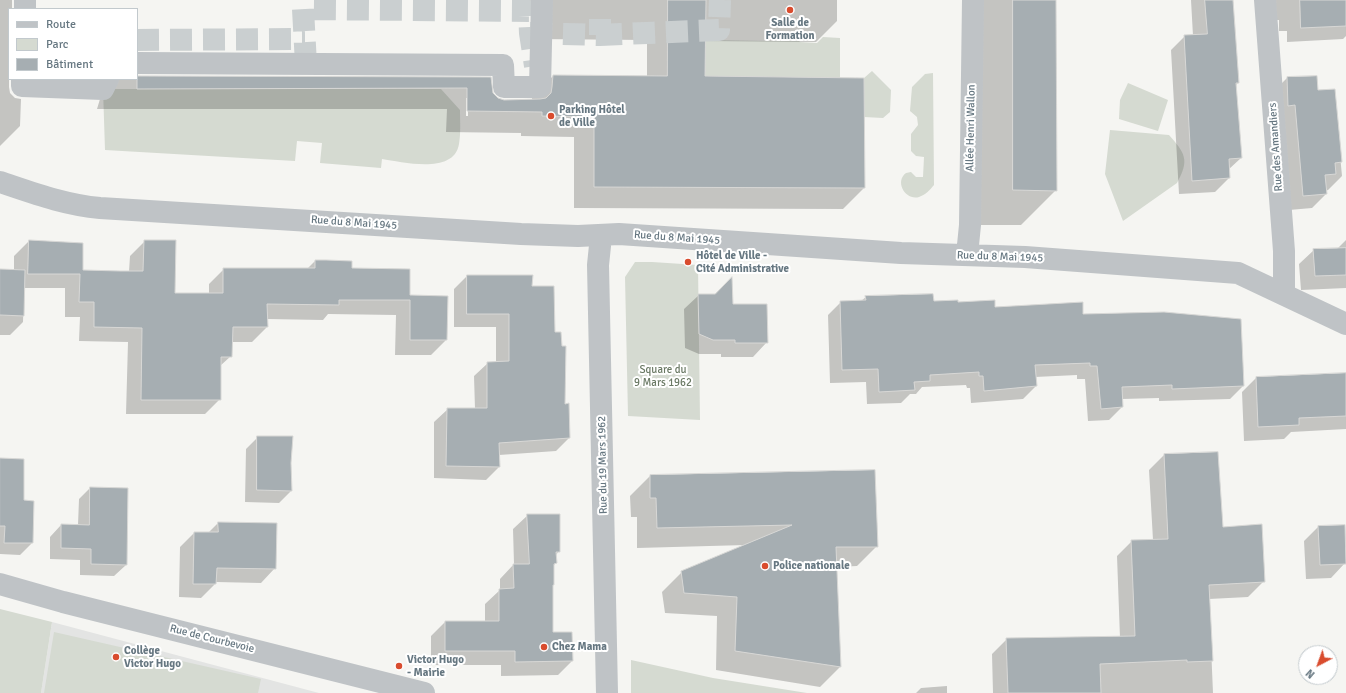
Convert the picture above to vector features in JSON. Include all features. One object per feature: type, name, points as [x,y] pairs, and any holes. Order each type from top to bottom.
[{"type":"street","points":[[138,63],[503,65],[504,87],[540,87],[542,0]]},
{"type":"street","name":"Allée Henri Wallon","points":[[967,255],[970,226],[972,0]]},
{"type":"street","name":"Rue des Amandiers","points":[[1265,0],[1284,251],[1284,294]]},
{"type":"street","points":[[22,80],[22,86],[103,89],[108,80]]},
{"type":"street","name":"Rue du 8 Mai 1945","points":[[0,182],[58,201],[100,208],[521,234],[601,236],[619,234],[901,253],[1065,260],[1238,273],[1284,294],[1290,299],[1346,324]]},
{"type":"street","name":"Rue du 19 Mars 1962","points":[[601,236],[598,265],[608,693]]},
{"type":"street","name":"Rue de Courbevoie","points":[[0,584],[71,604],[424,693]]},
{"type":"shaded area","name":"Collège Victor Hugo","points":[[52,622],[319,693],[41,693]]},
{"type":"green space","points":[[781,33],[792,33],[800,42],[817,43],[823,37],[840,38],[840,78],[705,76],[706,40],[772,41]]},
{"type":"green space","points":[[872,71],[891,90],[890,112],[883,118],[864,117],[864,78]]},
{"type":"green space","points":[[933,73],[934,185],[923,195],[914,197],[906,194],[901,186],[901,181],[906,173],[911,172],[916,177],[923,177],[924,157],[916,156],[911,151],[911,134],[918,125],[917,117],[910,111],[912,87],[925,74]]},
{"type":"green space","points":[[1128,83],[1168,100],[1158,131],[1119,119],[1120,100]]},
{"type":"green space","points":[[103,89],[441,89],[460,110],[459,144],[455,154],[448,160],[438,163],[414,164],[382,159],[381,168],[320,163],[322,143],[297,141],[295,161],[105,150]]},
{"type":"green space","points":[[1110,130],[1169,135],[1179,147],[1184,157],[1183,168],[1177,183],[1123,221],[1105,174]]},
{"type":"green space","name":"Square du 9 Mars 1962","points":[[635,262],[698,265],[700,420],[628,416],[625,277]]},
{"type":"green space","points":[[0,609],[52,622],[41,693],[0,693]]},
{"type":"green space","name":"Collège Victor Hugo","points":[[54,632],[261,679],[258,693],[44,693]]},
{"type":"green space","points":[[631,660],[713,678],[807,693],[631,693]]},
{"type":"building","points":[[668,0],[706,0],[705,76],[864,78],[865,188],[594,187],[594,117],[542,116],[542,112],[467,111],[467,88],[137,89],[138,76],[491,77],[493,93],[498,98],[504,100],[546,98],[551,93],[553,75],[667,76]]},
{"type":"building","points":[[1013,0],[1056,0],[1057,191],[1013,190]]},
{"type":"building","points":[[1205,0],[1233,0],[1239,83],[1236,83],[1242,158],[1229,159],[1230,178],[1192,181],[1184,35],[1207,34]]},
{"type":"building","points":[[1300,0],[1346,0],[1346,26],[1301,28]]},
{"type":"building","points":[[1317,76],[1318,90],[1335,89],[1342,162],[1335,163],[1336,174],[1325,175],[1327,194],[1303,196],[1295,105],[1288,106],[1287,77]]},
{"type":"building","points":[[29,240],[83,243],[83,270],[143,271],[144,240],[176,240],[175,293],[223,293],[223,268],[315,268],[315,260],[326,260],[352,261],[352,268],[410,269],[410,295],[448,296],[447,340],[410,340],[410,300],[339,300],[339,305],[267,304],[268,327],[233,327],[232,357],[221,357],[221,400],[141,400],[142,328],[94,327],[94,302],[79,302],[80,274],[28,274]]},
{"type":"building","points":[[1346,248],[1346,275],[1315,276],[1313,249]]},
{"type":"building","points":[[0,269],[25,270],[24,316],[0,315]]},
{"type":"building","points":[[467,275],[533,275],[532,286],[554,286],[555,332],[561,332],[562,346],[566,346],[565,404],[569,403],[570,438],[499,443],[500,467],[446,466],[447,408],[487,408],[487,362],[509,361],[509,314],[467,314]]},
{"type":"building","points":[[732,277],[733,304],[767,304],[768,343],[735,343],[735,340],[713,340],[699,334],[698,294],[715,294]]},
{"type":"building","points":[[933,294],[934,301],[958,300],[958,302],[995,300],[995,307],[1083,302],[1083,314],[1164,312],[1241,319],[1244,386],[1172,389],[1172,385],[1122,387],[1123,407],[1101,409],[1097,366],[1090,366],[1090,363],[1035,365],[1037,386],[984,391],[983,376],[979,376],[979,372],[930,375],[930,381],[914,382],[915,390],[879,392],[878,369],[842,370],[840,301],[866,300],[865,296]]},
{"type":"building","points":[[1346,373],[1346,416],[1299,418],[1299,425],[1258,427],[1256,377]]},
{"type":"building","points":[[257,436],[293,436],[291,463],[292,491],[257,490]]},
{"type":"building","points":[[1218,452],[1223,527],[1262,524],[1265,582],[1209,585],[1213,661],[1187,662],[1187,660],[1100,664],[1101,693],[1008,693],[1006,638],[1135,636],[1131,540],[1168,539],[1164,454]]},
{"type":"building","points":[[0,458],[24,459],[24,500],[34,501],[33,543],[4,543],[5,526],[0,526]]},
{"type":"building","name":"Police nationale","points":[[875,470],[878,547],[836,547],[841,667],[735,651],[737,597],[684,593],[681,571],[792,525],[657,528],[656,498],[650,498],[650,475]]},
{"type":"building","points":[[90,487],[128,488],[127,565],[91,564],[91,549],[61,548],[61,524],[89,525]]},
{"type":"building","points":[[527,514],[560,514],[560,552],[556,552],[557,563],[554,564],[553,632],[572,632],[573,661],[515,662],[515,651],[445,651],[445,621],[499,621],[499,589],[514,588],[513,564],[529,564]]},
{"type":"building","points":[[218,522],[277,523],[276,569],[217,568],[216,584],[193,584],[194,532],[218,532]]},
{"type":"building","points":[[1345,525],[1346,564],[1320,565],[1318,526]]},
{"type":"tunnel","points":[[600,35],[719,30],[720,0]]},
{"type":"tunnel","points":[[306,64],[303,9],[529,11],[530,33],[535,66]]},
{"type":"tunnel","points":[[530,33],[600,35],[600,19]]},
{"type":"tunnel","points":[[138,40],[305,39]]},
{"type":"place","name":"Salle de Formation","points":[[790,10]]},
{"type":"place","name":"Parking Hôtel de Ville","points":[[551,116]]},
{"type":"place","name":"Hôtel de Ville - Cité Administrative","points":[[688,262]]},
{"type":"place","name":"Police nationale","points":[[765,566]]},
{"type":"place","name":"Chez Mama","points":[[544,647]]},
{"type":"place","name":"Collège Victor Hugo","points":[[116,657]]},
{"type":"place","name":"Victor Hugo - Mairie","points":[[399,666]]}]
